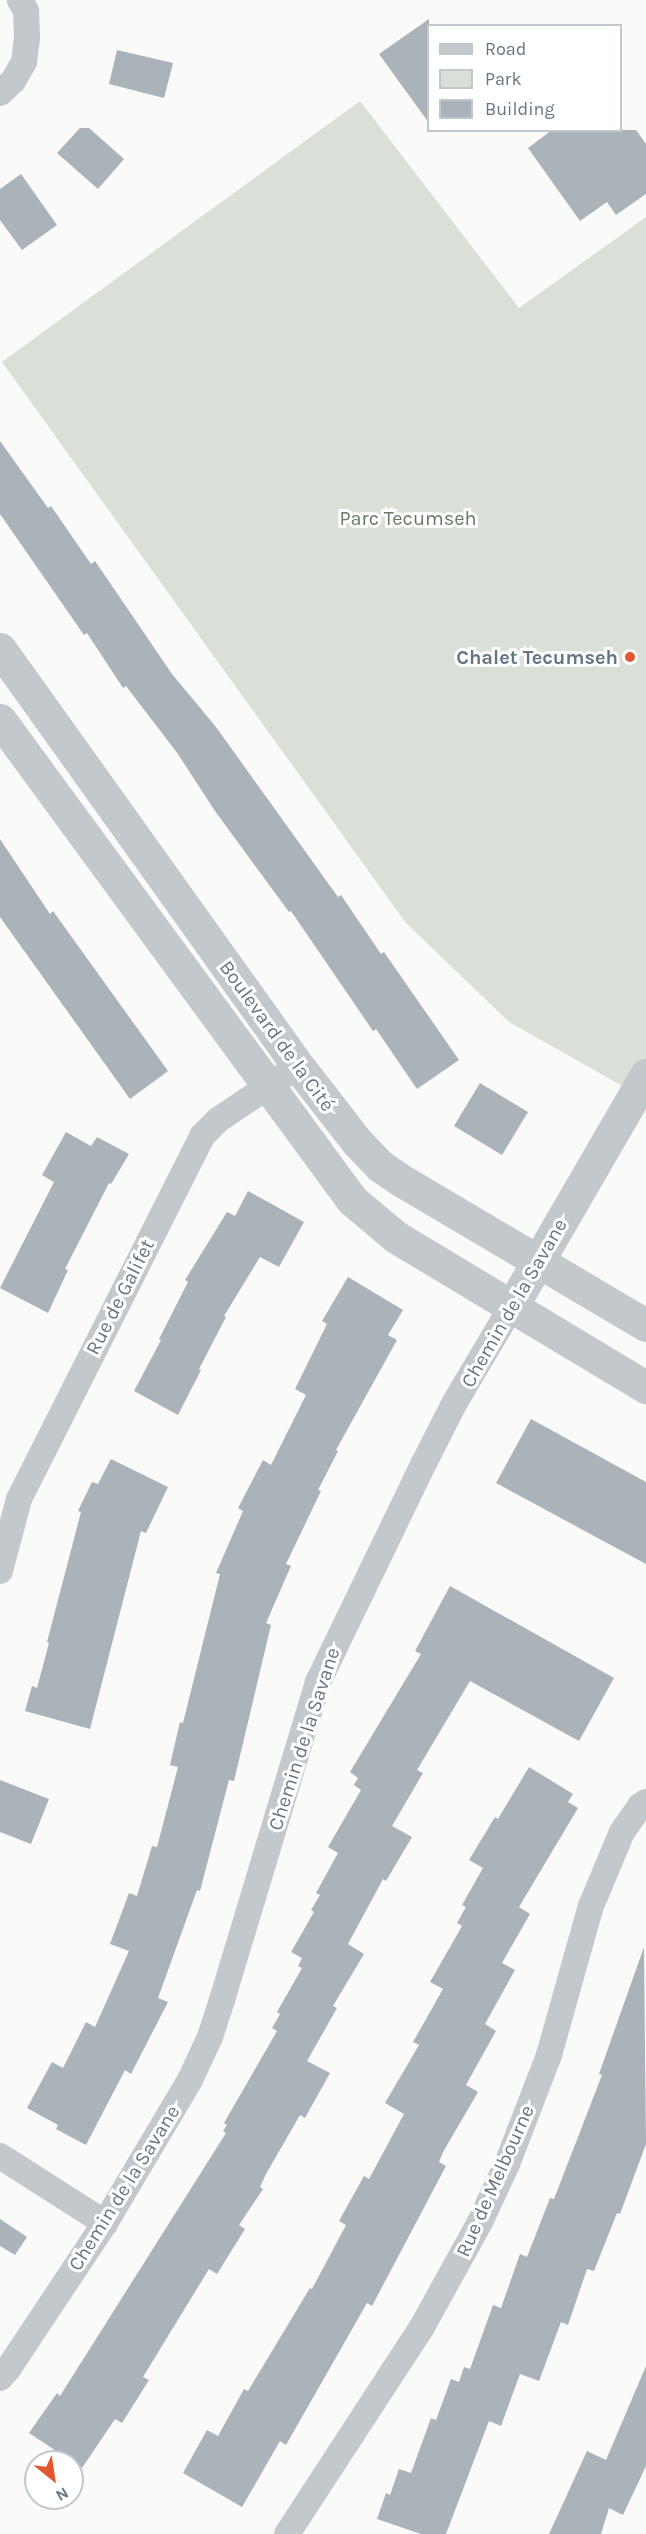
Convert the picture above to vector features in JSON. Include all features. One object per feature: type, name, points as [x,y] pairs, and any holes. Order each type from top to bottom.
[{"type":"street","points":[[0,93],[13,81],[24,62],[27,38],[26,11],[20,0]]},
{"type":"street","name":"Boulevard de la Cité","points":[[0,649],[298,1066],[335,1116],[380,1166],[646,1325]]},
{"type":"street","name":"Boulevard de la Cité","points":[[0,720],[352,1200],[396,1237],[646,1387]]},
{"type":"street","name":"Rue de Galifet","points":[[0,1571],[19,1499],[202,1136],[218,1120],[298,1066]]},
{"type":"street","name":"Chemin de la Savane","points":[[0,2378],[105,2223],[190,2080],[210,2037],[318,1682],[338,1636],[450,1412],[646,1075]]},
{"type":"street","name":"Rue de Melbourne","points":[[287,2534],[422,2327],[480,2222],[507,2164],[549,2055],[591,1906],[622,1833],[646,1802]]},
{"type":"street","points":[[0,2156],[105,2223]]},
{"type":"green space","name":"Parc Tecumseh","points":[[360,101],[519,308],[646,217],[646,1075],[635,1093],[509,1022],[406,923],[2,362]]},
{"type":"building","points":[[429,19],[429,24],[427,24],[427,120],[379,54]]},
{"type":"building","points":[[117,50],[173,63],[164,98],[109,84]]},
{"type":"building","points":[[80,128],[89,128],[124,159],[98,189],[57,153]]},
{"type":"building","points":[[636,130],[646,144],[646,194],[616,215],[607,202],[580,221],[528,148],[549,132]]},
{"type":"building","points":[[21,174],[57,225],[22,250],[0,220],[0,189]]},
{"type":"building","points":[[0,441],[48,508],[51,506],[91,564],[95,561],[172,674],[216,727],[338,897],[341,895],[381,954],[384,952],[459,1060],[417,1089],[376,1029],[373,1031],[291,911],[289,912],[215,811],[178,754],[126,686],[123,688],[87,633],[84,635],[0,514]]},
{"type":"building","points":[[0,839],[50,914],[53,911],[168,1071],[130,1099],[0,917]]},
{"type":"building","points":[[480,1083],[528,1112],[502,1155],[454,1126]]},
{"type":"building","points":[[66,1132],[91,1146],[97,1137],[129,1154],[111,1184],[109,1183],[65,1269],[68,1270],[48,1313],[0,1288],[54,1182],[42,1175]]},
{"type":"building","points":[[248,1191],[304,1222],[279,1267],[260,1257],[224,1316],[226,1317],[178,1415],[134,1391],[188,1282],[185,1280],[227,1212],[235,1216]]},
{"type":"building","points":[[348,1277],[403,1310],[388,1335],[397,1340],[336,1450],[338,1451],[318,1490],[321,1491],[286,1564],[291,1566],[266,1623],[271,1625],[234,1781],[229,1780],[200,1891],[197,1890],[158,1998],[168,2002],[131,2074],[125,2070],[86,2145],[56,2129],[58,2125],[27,2108],[52,2062],[63,2068],[86,2022],[95,2027],[129,1951],[110,1944],[129,1893],[137,1896],[152,1846],[157,1847],[178,1767],[170,1765],[180,1722],[183,1723],[220,1574],[216,1573],[243,1511],[238,1508],[263,1460],[271,1465],[306,1395],[295,1389],[327,1324],[322,1321]]},
{"type":"building","points":[[531,1419],[646,1482],[646,1564],[496,1483]]},
{"type":"building","points":[[111,1459],[168,1487],[146,1533],[141,1531],[90,1729],[25,1711],[32,1686],[37,1688],[49,1643],[47,1642],[81,1512],[78,1511],[92,1482],[98,1484]]},
{"type":"building","points":[[450,1586],[614,1678],[579,1741],[470,1681],[417,1770],[423,1773],[392,1826],[412,1837],[386,1881],[383,1879],[348,1944],[364,1954],[333,2006],[337,2008],[307,2061],[330,2073],[305,2118],[300,2115],[266,2174],[260,2187],[263,2189],[239,2225],[245,2229],[217,2274],[209,2269],[143,2377],[149,2380],[122,2423],[115,2419],[84,2465],[84,2450],[55,2450],[29,2433],[57,2393],[60,2396],[226,2133],[223,2131],[227,2125],[224,2123],[277,2031],[272,2028],[280,2014],[277,2012],[302,1968],[298,1966],[302,1958],[291,1952],[314,1912],[311,1910],[320,1895],[316,1893],[338,1853],[328,1847],[361,1790],[354,1785],[358,1778],[350,1772],[421,1654],[415,1651]]},
{"type":"building","points":[[529,1767],[573,1794],[568,1802],[578,1808],[519,1907],[530,1914],[502,1963],[515,1970],[485,2024],[496,2031],[466,2085],[478,2092],[443,2152],[439,2162],[446,2166],[372,2306],[367,2303],[286,2445],[280,2441],[242,2507],[183,2473],[207,2430],[218,2436],[244,2389],[248,2391],[310,2288],[312,2289],[346,2225],[339,2221],[364,2176],[369,2179],[404,2114],[385,2103],[419,2045],[413,2042],[443,1989],[430,1982],[462,1926],[457,1923],[466,1907],[462,1905],[483,1868],[469,1860],[495,1817],[498,1819]]},
{"type":"building","points":[[0,1780],[49,1799],[31,1844],[0,1832]]},
{"type":"building","points":[[644,1947],[646,2144],[620,2214],[617,2213],[594,2271],[587,2269],[568,2325],[561,2322],[539,2381],[520,2374],[501,2426],[489,2421],[446,2534],[421,2534],[377,2519],[386,2493],[390,2495],[399,2469],[411,2473],[431,2418],[436,2420],[451,2379],[459,2382],[464,2367],[470,2369],[493,2305],[501,2308],[520,2254],[527,2257],[550,2198],[554,2199],[602,2075],[599,2074]]},
{"type":"building","points":[[0,2219],[27,2237],[15,2255],[0,2246]]},
{"type":"building","points":[[646,2366],[646,2466],[623,2515],[609,2508],[601,2534],[549,2534],[587,2451],[606,2460]]},
{"type":"place","name":"Chalet Tecumseh","points":[[630,657]]}]
